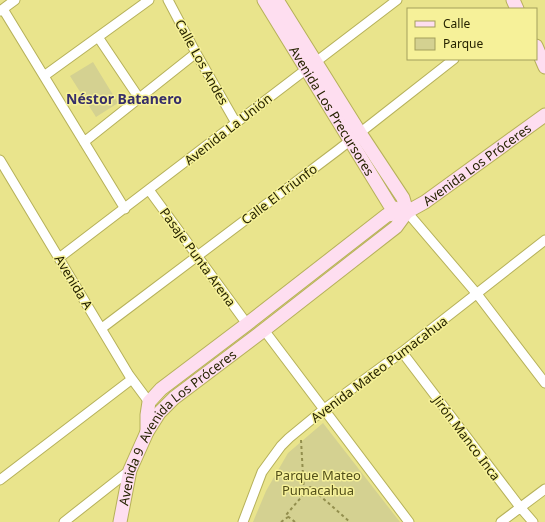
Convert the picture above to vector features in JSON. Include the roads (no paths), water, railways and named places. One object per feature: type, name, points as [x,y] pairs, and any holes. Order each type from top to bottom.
[{"type":"street","points":[[15,0],[2,10],[125,209]]},
{"type":"street","points":[[44,76],[150,0]]},
{"type":"street","name":"Calle Los Andes","points":[[168,0],[236,123]]},
{"type":"street","name":"Avenida Los Precursores","points":[[264,0],[311,66],[355,136],[403,198],[407,212],[477,294],[545,383]]},
{"type":"street","name":"Avenida Los Precursores","points":[[277,0],[311,66]]},
{"type":"street","name":"Avenida La Unión","points":[[60,258],[397,0]]},
{"type":"street","points":[[98,38],[139,98]]},
{"type":"street","points":[[537,48],[545,67]]},
{"type":"street","points":[[84,142],[196,53]]},
{"type":"street","name":"Calle El Triunfo","points":[[102,328],[453,60]]},
{"type":"street","name":"Avenida Los Próceres","points":[[147,432],[149,402],[161,389],[387,216],[407,212],[439,193],[545,114]]},
{"type":"street","name":"Avenida A","points":[[0,160],[129,375],[149,402]]},
{"type":"street","name":"Pasaje Punta Arena","points":[[150,190],[247,324]]},
{"type":"street","name":"Avenida Los Próceres","points":[[147,432],[159,413],[174,398],[396,228],[407,212]]},
{"type":"street","name":"Avenida Mateo Pumacahua","points":[[242,522],[262,472],[281,446],[323,410],[402,352],[545,240]]},
{"type":"street","points":[[264,330],[409,522]]},
{"type":"street","name":"Jirón Manco Inca","points":[[402,352],[533,522]]},
{"type":"street","points":[[0,480],[132,379]]},
{"type":"street","name":"Avenida 9","points":[[120,522],[130,470],[147,432]]},
{"type":"street","points":[[64,522],[130,470]]},
{"type":"street","points":[[501,522],[545,488]]},
{"type":"district","name":"Néstor Batanero","points":[[124,98]]},
{"type":"park label","name":"Parque Mateo Pumacahua","points":[[318,482]]}]
